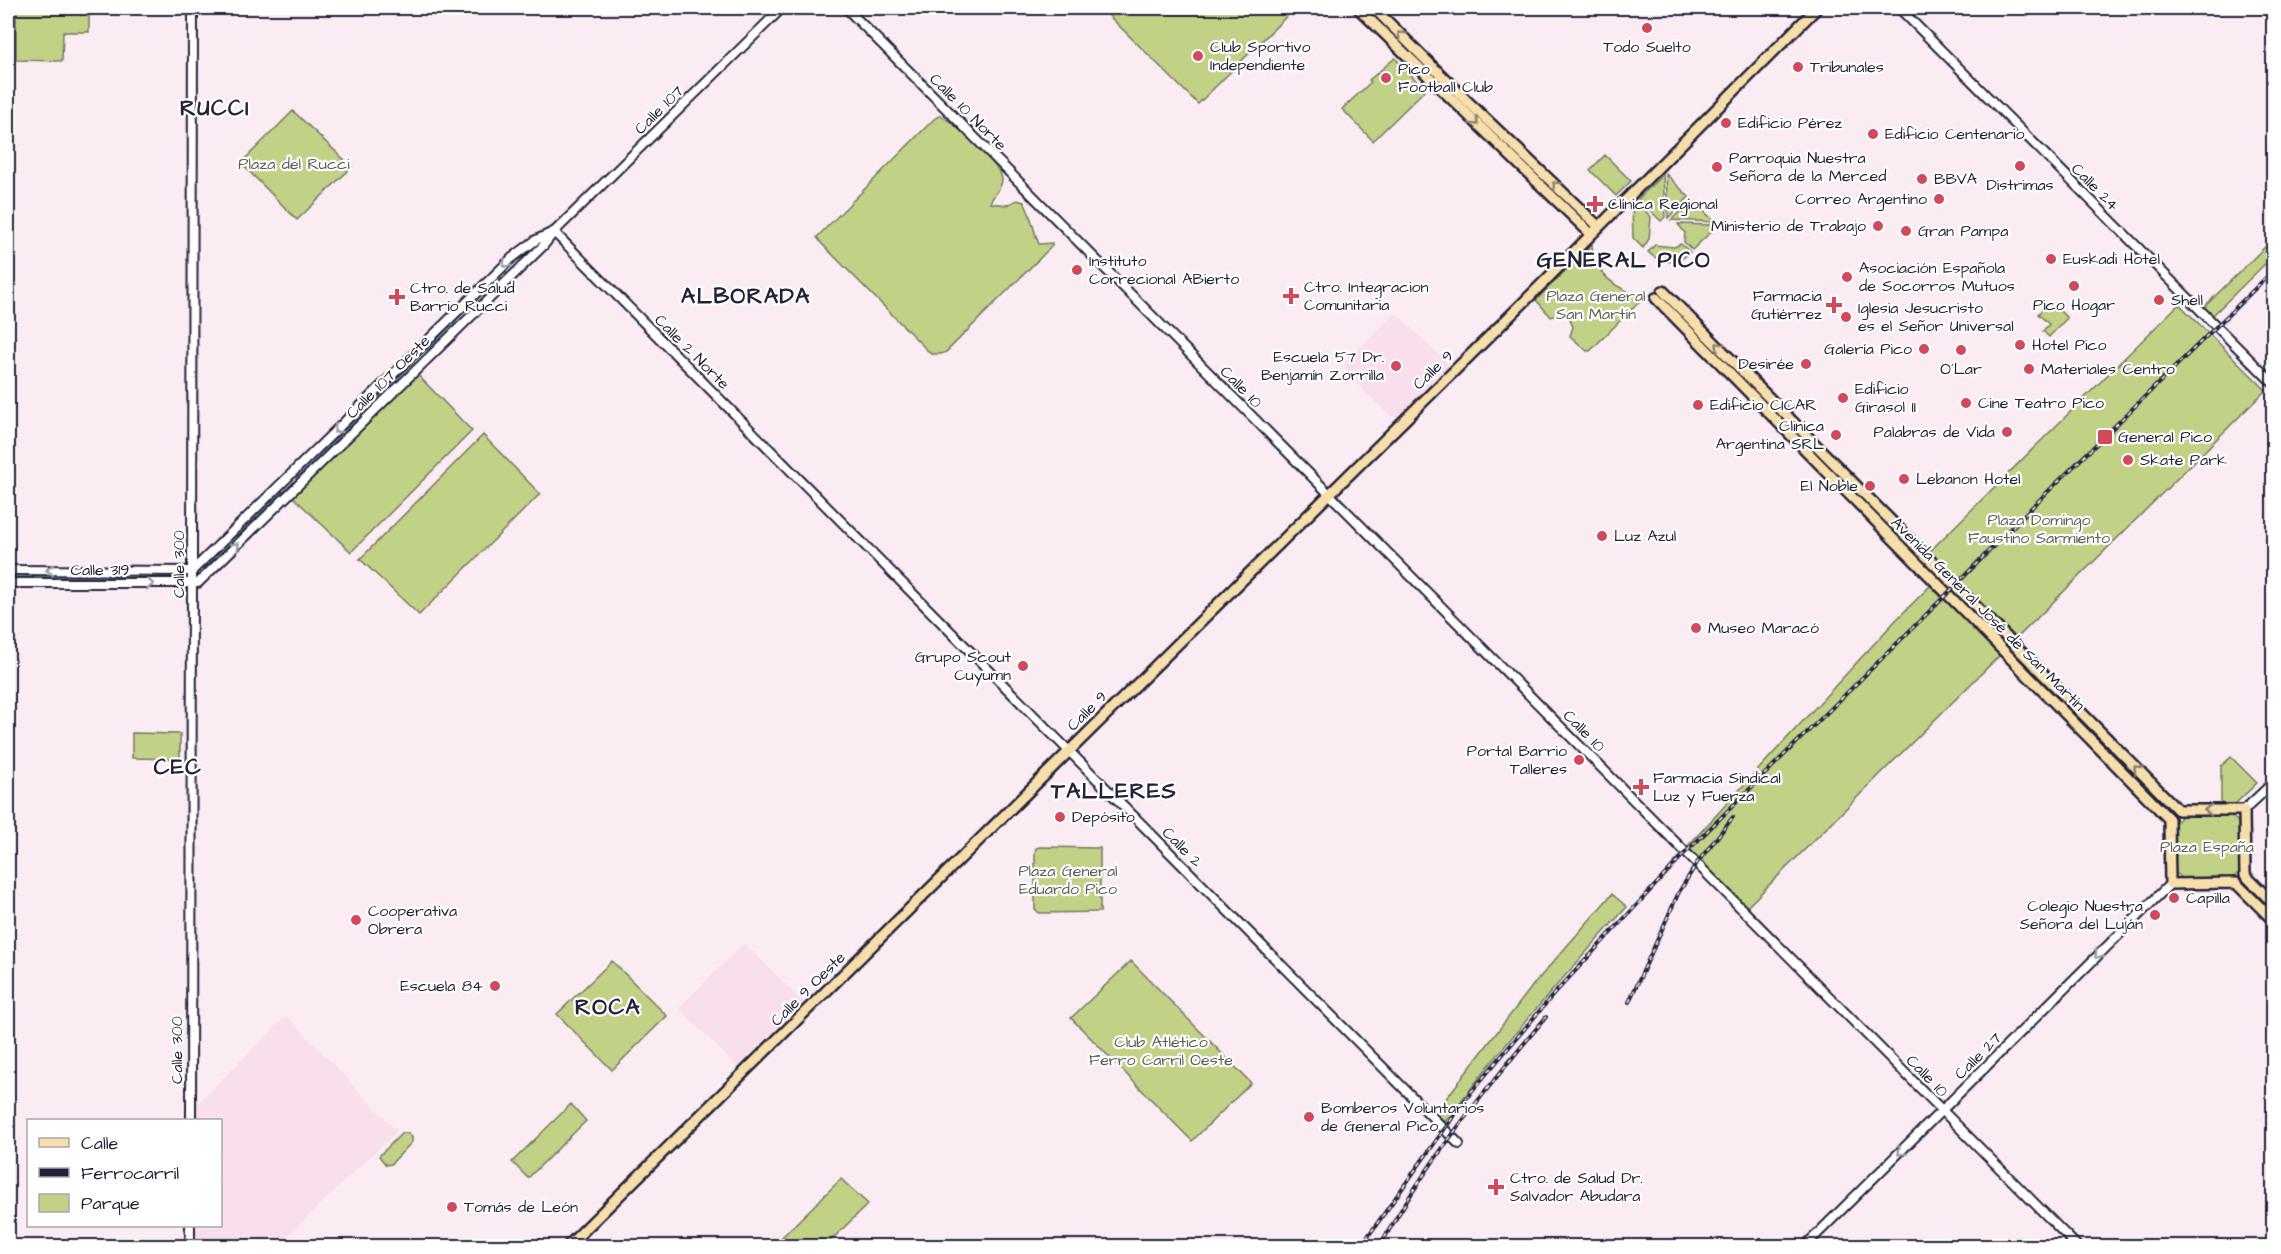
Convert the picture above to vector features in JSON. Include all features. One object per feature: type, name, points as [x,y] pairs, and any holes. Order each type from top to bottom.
[{"type":"main road","points":[[1358,8],[1590,233]]},
{"type":"main road","points":[[1374,8],[1598,226]]},
{"type":"main road","name":"Calle 9","points":[[1068,752],[1818,8]]},
{"type":"main road","name":"Avenida General José de San Martín","points":[[2169,819],[1660,295],[2178,810]]},
{"type":"main road","name":"Calle 9 Oeste","points":[[568,1246],[1068,752]]},
{"type":"main road","points":[[2245,875],[2236,883],[2169,884],[2169,819],[2178,810],[2244,810],[2245,875],[2274,904]]},
{"type":"main road","points":[[2236,883],[2274,921]]},
{"type":"street","name":"Calle 300","points":[[191,1119],[193,8]]},
{"type":"street","name":"Calle 107","points":[[554,232],[782,8]]},
{"type":"street","name":"Calle 10 Norte","points":[[846,8],[1071,236]]},
{"type":"street","name":"Calle 24","points":[[1899,8],[2274,384]]},
{"type":"street","name":"Calle 107 Oeste","points":[[192,571],[512,258],[536,240],[554,232]]},
{"type":"street","name":"Calle 107 Oeste","points":[[192,584],[198,583],[543,246],[554,232]]},
{"type":"street","name":"Calle 2 Norte","points":[[554,232],[811,492]]},
{"type":"street","name":"Calle 10","points":[[1071,236],[2077,1246]]},
{"type":"street","name":"Calle 2","points":[[811,492],[1459,1144]]},
{"type":"street","name":"Calle 319","points":[[8,570],[192,571]]},
{"type":"street","name":"Calle 319","points":[[8,583],[192,584]]},
{"type":"street","points":[[2244,810],[2274,782]]},
{"type":"street","name":"Calle 27","points":[[1805,1246],[2169,884]]},
{"type":"street","points":[[190,1227],[190,1246]]},
{"type":"shaded area","name":"Escuela 57 Dr. Benjamín Zorrilla","points":[[1393,315],[1398,315],[1448,364],[1447,368],[1398,417],[1391,417],[1348,375],[1344,364]]},
{"type":"shaded area","points":[[744,943],[809,1008],[743,1073],[679,1008]]},
{"type":"shaded area","points":[[287,1016],[397,1131],[277,1246],[192,1246],[192,1227],[222,1227],[222,1119],[194,1119],[194,1106]]},
{"type":"green space","points":[[16,8],[89,8],[89,32],[63,32],[62,61],[16,60]]},
{"type":"green space","name":"Club Sportivo Independiente","points":[[1101,8],[1295,8],[1198,104]]},
{"type":"green space","points":[[1395,58],[1425,90],[1373,141],[1342,109],[1371,82],[1369,80]]},
{"type":"green space","name":"Plaza del Rucci","points":[[293,111],[352,167],[297,220],[241,163]]},
{"type":"green space","points":[[940,115],[975,144],[1000,173],[1002,183],[990,203],[1007,205],[1017,200],[1024,202],[1039,244],[1052,243],[1052,246],[946,352],[931,354],[817,237]]},
{"type":"green space","points":[[1605,155],[1631,181],[1616,196],[1590,170]]},
{"type":"green space","points":[[1663,174],[1665,217],[1661,221],[1638,199]]},
{"type":"green space","points":[[1666,174],[1689,197],[1668,218]]},
{"type":"green space","points":[[1692,200],[1715,222],[1671,220]]},
{"type":"green space","name":"Plaza General San Martín","points":[[1636,201],[1651,217],[1649,239],[1643,248],[1633,238],[1632,205]]},
{"type":"green space","points":[[1678,224],[1715,225],[1716,227],[1692,250],[1684,242],[1685,233]]},
{"type":"green space","points":[[2273,239],[2273,256],[2213,315],[2204,307]]},
{"type":"green space","name":"Plaza General San Martín","points":[[1592,244],[1597,264],[1608,279],[1625,290],[1644,297],[1590,351],[1587,351],[1570,336],[1573,327],[1569,317],[1560,314],[1551,317],[1536,300]]},
{"type":"green space","name":"Plaza General San Martín","points":[[1681,244],[1690,252],[1674,261],[1658,259],[1648,252],[1655,245],[1674,247]]},
{"type":"green space","points":[[2048,304],[2053,304],[2067,318],[2049,337],[2043,331],[2049,324],[2038,314]]},
{"type":"green space","name":"Plaza Domingo Faustino Sarmiento","points":[[2179,304],[2266,390],[1746,908],[1686,848],[1895,621],[1942,574],[1925,556]]},
{"type":"green space","points":[[415,372],[472,431],[351,552],[292,496]]},
{"type":"green space","points":[[483,435],[540,494],[419,615],[360,559]]},
{"type":"green space","points":[[132,733],[180,734],[180,759],[132,758]]},
{"type":"green space","points":[[2231,757],[2257,783],[2235,804],[2221,804],[2221,766]]},
{"type":"green space","name":"Plaza España","points":[[2182,815],[2231,815],[2240,824],[2240,871],[2233,879],[2183,879],[2174,871],[2174,824]]},
{"type":"green space","name":"Plaza General Eduardo Pico","points":[[1036,848],[1100,848],[1100,912],[1039,913],[1035,909],[1035,852]]},
{"type":"green space","points":[[1612,894],[1627,907],[1533,1013],[1445,1122],[1435,1113],[1534,984]]},
{"type":"green space","points":[[612,961],[667,1016],[612,1070],[557,1014]]},
{"type":"green space","name":"Club Atlético Ferro Carril Oeste","points":[[1131,961],[1251,1083],[1192,1141],[1071,1018]]},
{"type":"green space","points":[[571,1104],[586,1121],[528,1178],[512,1162]]},
{"type":"green space","points":[[402,1133],[407,1133],[412,1137],[412,1142],[391,1164],[386,1165],[379,1156]]},
{"type":"green space","points":[[841,1179],[868,1204],[825,1246],[791,1246],[782,1237]]},
{"type":"waterway","points":[[427,350],[517,259]]},
{"type":"waterway","points":[[296,479],[414,362]]},
{"type":"waterway","points":[[203,570],[283,491]]},
{"type":"waterway","points":[[9,577],[184,575]]},
{"type":"railway","points":[[1361,1246],[1471,1092],[1553,995],[1686,852],[2274,270]]},
{"type":"railway","points":[[1629,1002],[1679,892],[1697,863],[1733,817]]},
{"type":"railway","points":[[1380,1246],[1437,1156],[1546,1017]]},
{"type":"place","name":"Todo Suelto","points":[[1647,28]]},
{"type":"place","name":"Club Sportivo Independiente","points":[[1198,56]]},
{"type":"place","name":"Tribunales","points":[[1798,67]]},
{"type":"place","name":"Pico Football Club","points":[[1386,78]]},
{"type":"place","name":"Edificio Pérez","points":[[1726,123]]},
{"type":"place","name":"Edificio Centenario","points":[[1873,134]]},
{"type":"place","name":"Distrimas","points":[[2020,166]]},
{"type":"place","name":"Parroquia Nuestra Señora de la Merced","points":[[1717,167]]},
{"type":"place","name":"BBVA","points":[[1922,179]]},
{"type":"place","name":"Correo Argentino","points":[[1939,199]]},
{"type":"place","name":"Clínica Regional","points":[[1595,204]]},
{"type":"place","name":"Ministerio de Trabajo","points":[[1878,226]]},
{"type":"place","name":"Gran Pampa","points":[[1906,231]]},
{"type":"place","name":"Euskadi Hotel","points":[[2051,259]]},
{"type":"place","name":"Instituto Correcional ABierto","points":[[1077,270]]},
{"type":"place","name":"Asociación Española de Socorros Mutuos","points":[[1847,277]]},
{"type":"place","name":"Pico Hogar","points":[[2074,286]]},
{"type":"place","name":"Ctro. Integracion Comunitaria","points":[[1291,296]]},
{"type":"place","name":"Ctro. de Salud Barrio Rucci","points":[[397,297]]},
{"type":"place","name":"Shell","points":[[2159,300]]},
{"type":"place","name":"Farmacia Gutiérrez","points":[[1834,305]]},
{"type":"place","name":"Iglesia Jesucristo es el Señor Universal","points":[[1846,317]]},
{"type":"place","name":"Hotel Pico","points":[[2020,345]]},
{"type":"place","name":"Galería Pico","points":[[1924,349]]},
{"type":"place","name":"O´Lar","points":[[1961,350]]},
{"type":"place","name":"Desirée","points":[[1806,364]]},
{"type":"place","name":"Escuela 57 Dr. Benjamín Zorrilla","points":[[1396,366]]},
{"type":"place","name":"Materiales Centro","points":[[2029,369]]},
{"type":"place","name":"Edificio Girasol II","points":[[1843,398]]},
{"type":"place","name":"Cine Teatro Pico","points":[[1966,403]]},
{"type":"place","name":"Edificio CICAR","points":[[1698,405]]},
{"type":"place","name":"Palabras de Vida","points":[[2007,432]]},
{"type":"place","name":"Clinica Argentina SRL","points":[[1836,435]]},
{"type":"place","name":"General Pico","points":[[2105,437]]},
{"type":"place","name":"Skate Park","points":[[2128,460]]},
{"type":"place","name":"Lebanon Hotel","points":[[1904,479]]},
{"type":"place","name":"El Noble","points":[[1870,486]]},
{"type":"place","name":"Luz Azul","points":[[1602,536]]},
{"type":"place","name":"Museo Maracó","points":[[1696,628]]},
{"type":"place","name":"Grupo Scout Cuyumn","points":[[1023,666]]},
{"type":"place","name":"Portal Barrio Talleres","points":[[1579,760]]},
{"type":"place","name":"Farmacia Sindical Luz y Fuerza","points":[[1641,787]]},
{"type":"place","name":"Depósito","points":[[1060,817]]},
{"type":"place","name":"Capilla","points":[[2174,898]]},
{"type":"place","name":"Colegio Nuestra Señora del Luján","points":[[2155,915]]},
{"type":"place","name":"Cooperativa Obrera","points":[[356,920]]},
{"type":"place","name":"Escuela 84","points":[[495,986]]},
{"type":"place","name":"Bomberos Voluntarios de General Pico","points":[[1309,1117]]},
{"type":"place","name":"Ctro. de Salud Dr. Salvador Abudara","points":[[1496,1187]]},
{"type":"place","name":"Tomás de León","points":[[452,1207]]},
{"type":"district","name":"RUCCI","points":[[215,108]]},
{"type":"district","name":"GENERAL PICO","points":[[1624,260]]},
{"type":"district","name":"ALBORADA","points":[[746,296]]},
{"type":"district","name":"CEC","points":[[178,767]]},
{"type":"district","name":"TALLERES","points":[[1114,791]]},
{"type":"district","name":"ROCA","points":[[608,1007]]}]
